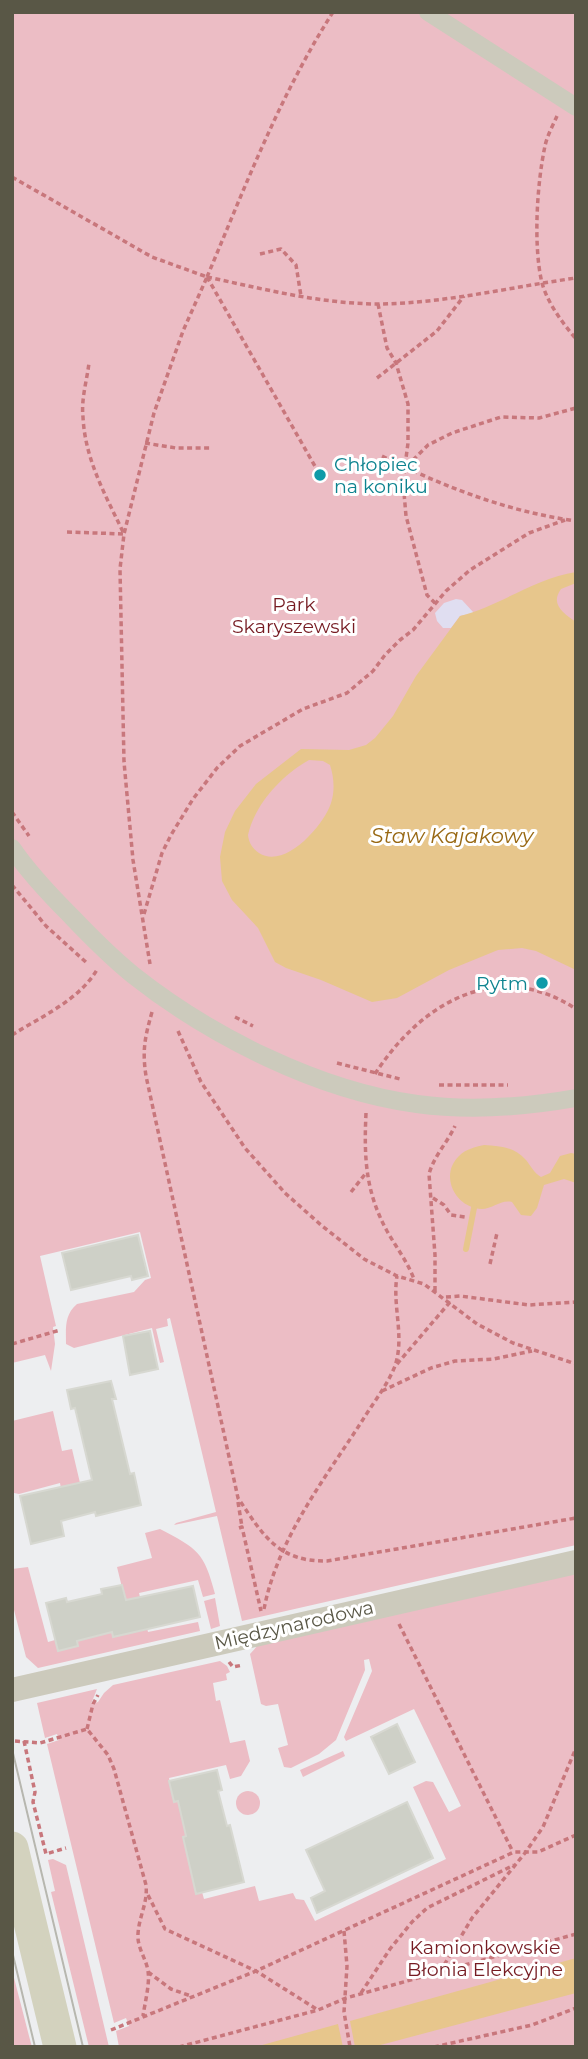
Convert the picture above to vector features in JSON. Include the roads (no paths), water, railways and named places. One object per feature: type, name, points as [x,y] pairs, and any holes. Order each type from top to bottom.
[{"type":"main road","points":[[12,1848],[60,2047]]},
{"type":"street","points":[[428,12],[576,107]]},
{"type":"street","points":[[12,848],[38,882],[107,953],[158,993],[237,1042],[296,1070],[369,1093],[416,1104],[462,1107],[540,1104],[576,1098]]},
{"type":"street","name":"Międzynarodowa","points":[[12,1690],[576,1562]]},
{"type":"water","name":"Staw Kajakowy","points":[[576,572],[576,583],[561,589],[557,604],[576,622],[576,970],[536,951],[522,948],[498,950],[449,970],[397,998],[372,1002],[275,962],[258,928],[232,900],[222,881],[220,857],[225,832],[235,811],[256,784],[301,749],[349,750],[366,745],[375,738],[393,716],[416,676],[460,616],[561,575]],"holes":[[[309,760],[323,761],[330,765],[333,779],[331,803],[327,812],[312,833],[291,850],[269,857],[259,853],[251,845],[248,835],[263,802],[280,782],[299,766]]]},
{"type":"water","points":[[484,1145],[517,1152],[541,1177],[550,1173],[560,1156],[576,1154],[576,1183],[564,1179],[544,1185],[537,1208],[531,1216],[521,1215],[512,1202],[502,1202],[480,1209],[467,1205],[455,1193],[450,1178],[451,1170],[462,1154]]},
{"type":"water","points":[[576,1958],[576,1993],[373,2047],[355,2047],[350,2021]]},
{"type":"water","points":[[338,2024],[343,2047],[255,2047]]},
{"type":"waterway","points":[[466,1249],[474,1208]]},
{"type":"tram line","points":[[12,1749],[83,2047]]},
{"type":"tram line","points":[[12,1951],[35,2047]]},
{"type":"place","name":"Chłopiec na koniku","points":[[320,475]]},
{"type":"place","name":"Rytm","points":[[542,983]]},
{"type":"park label","name":"Park Skaryszewski","points":[[294,615]]},
{"type":"park label","name":"Kamionkowskie Błonia Elekcyjne","points":[[485,1958]]}]
